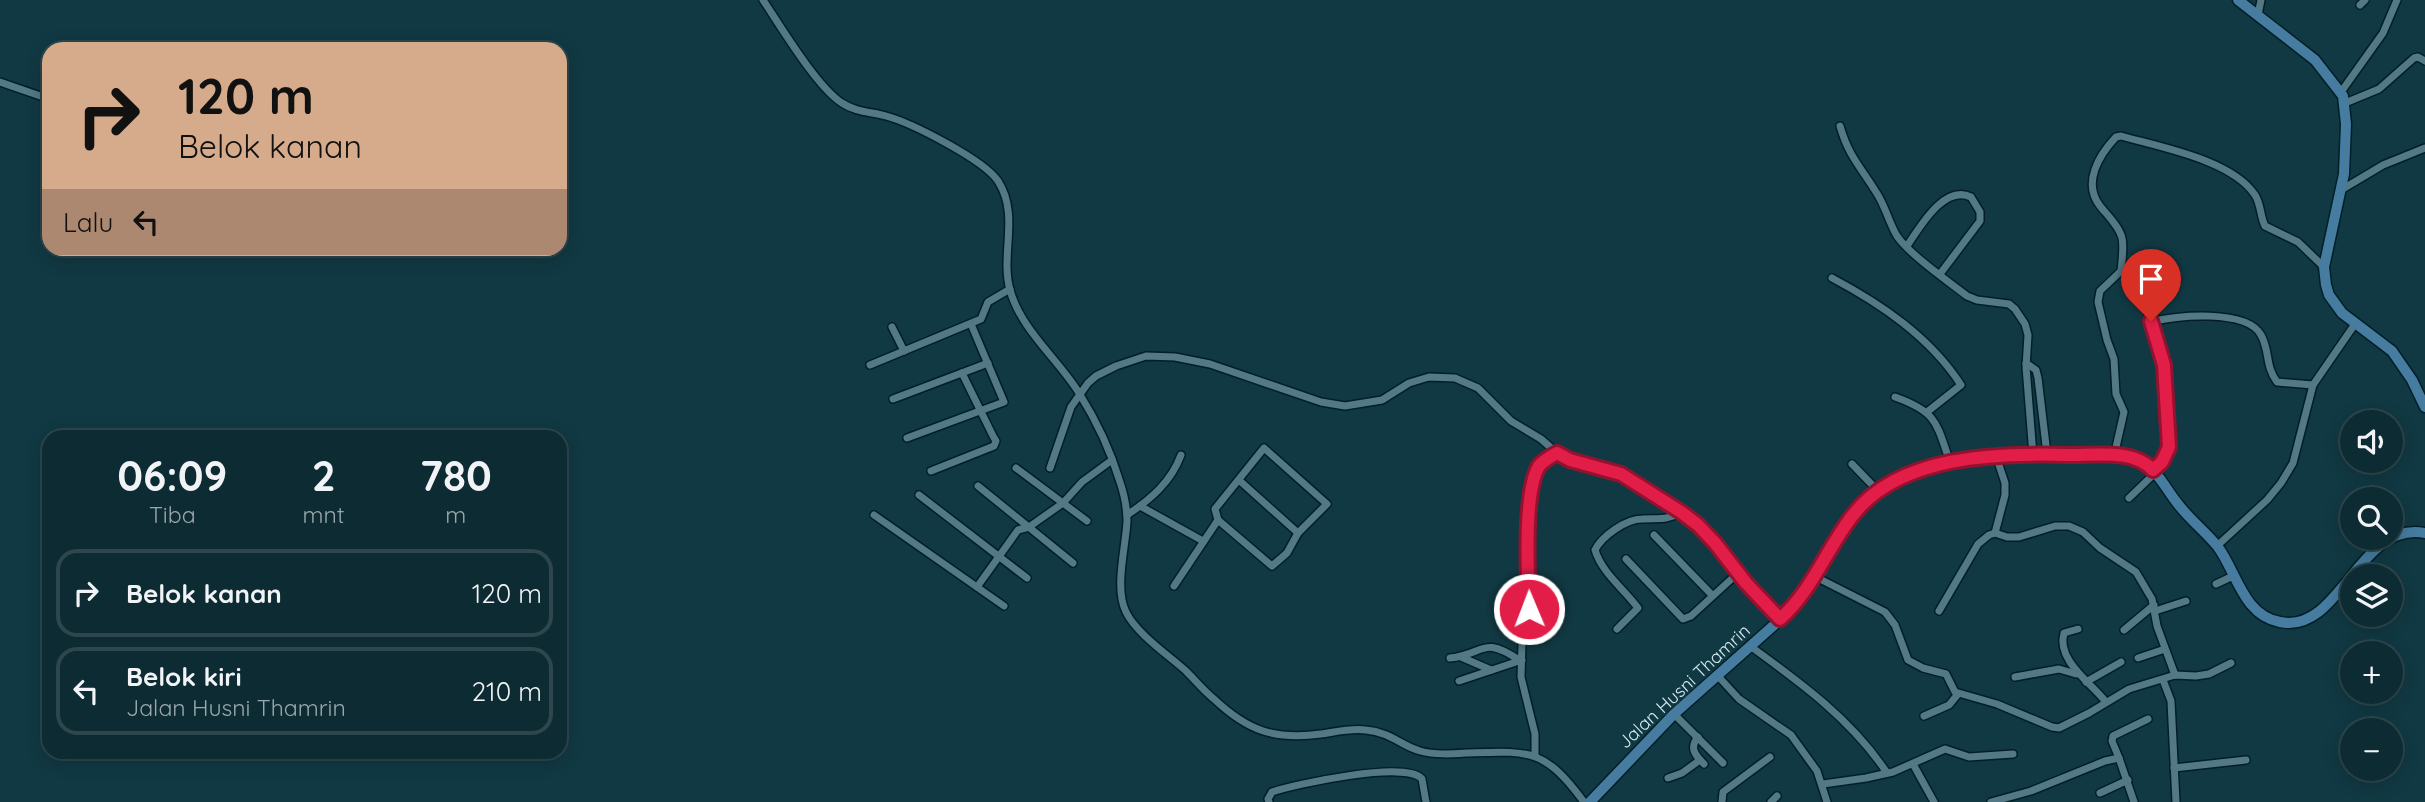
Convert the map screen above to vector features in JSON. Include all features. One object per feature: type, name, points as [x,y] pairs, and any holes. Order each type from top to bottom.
[{"type":"street","points":[[763,0],[823,84],[843,104],[855,110],[904,122],[983,164],[1005,194],[1008,208],[1010,289],[1021,315],[1080,393],[1112,460],[1127,515],[1122,578],[1123,605],[1126,614],[1152,641],[1242,723],[1268,734],[1286,737],[1368,730],[1396,738],[1418,750],[1443,754],[1490,752],[1535,755],[1557,768],[1584,802]]},
{"type":"street","points":[[2238,0],[2315,60],[2343,97]]},
{"type":"street","points":[[2258,15],[2261,0]]},
{"type":"street","points":[[2397,0],[2383,33],[2343,97],[2344,174],[2324,267],[2329,295],[2342,313],[2392,351],[2412,380],[2425,407]]},
{"type":"street","points":[[2343,97],[2379,89],[2414,58],[2425,61]]},
{"type":"street","points":[[0,82],[42,97]]},
{"type":"street","points":[[1840,125],[1855,163],[1876,191],[1897,235],[1907,246],[1967,296],[2009,304],[2025,324],[2028,335],[2026,363],[2033,455]]},
{"type":"street","points":[[2114,456],[2124,412],[2116,394],[2114,359],[2098,302],[2100,291],[2121,271],[2122,237],[2097,203],[2091,182],[2095,168],[2116,137],[2163,146],[2241,179],[2257,197],[2265,226],[2298,242],[2324,267]]},
{"type":"street","points":[[2341,190],[2383,165],[2425,148]]},
{"type":"street","points":[[1907,246],[1933,211],[1944,202],[1958,194],[1971,197],[1980,212],[1980,221],[1940,274]]},
{"type":"street","points":[[2121,271],[2136,278],[2164,365],[2169,447],[2162,462],[2129,498]]},
{"type":"street","points":[[1832,278],[1867,297],[1898,319],[1950,368],[1961,385],[1927,412]]},
{"type":"street","points":[[870,365],[981,319],[988,303],[1010,289]]},
{"type":"street","points":[[2151,321],[2201,315],[2249,325],[2260,333],[2269,371],[2277,382],[2313,386]]},
{"type":"street","points":[[907,438],[1004,402],[971,324]]},
{"type":"street","points":[[2217,546],[2281,483],[2293,463],[2313,386],[2355,324]]},
{"type":"street","points":[[892,327],[904,351]]},
{"type":"street","points":[[1050,468],[1064,424],[1080,393],[1096,376],[1146,356],[1175,357],[1210,364],[1321,402],[1345,406],[1382,400],[1409,383],[1429,377],[1463,380],[1478,388],[1511,421],[1541,439],[1557,453],[1570,460],[1621,474],[1681,512],[1698,525],[1780,619]]},
{"type":"street","points":[[892,399],[988,363]]},
{"type":"street","points":[[2026,363],[2036,370],[2047,454]]},
{"type":"street","points":[[931,471],[994,446],[996,441],[962,373]]},
{"type":"street","points":[[1895,397],[1927,412],[1941,437],[1950,462]]},
{"type":"street","points":[[1265,448],[1327,504],[1298,533],[1287,553],[1272,566],[1218,520],[1215,509],[1240,481],[1265,448]]},
{"type":"street","points":[[1535,755],[1535,734],[1521,677],[1522,645],[1527,632],[1529,609],[1528,541],[1532,486],[1539,467],[1557,453]]},
{"type":"street","name":"Jalan Husni Thamrin","points":[[1591,802],[1674,714],[1800,599],[1854,514],[1878,491],[1924,468],[1996,456],[2047,454],[2135,458],[2154,472]]},
{"type":"street","points":[[1127,515],[1173,475],[1181,455]]},
{"type":"street","points":[[1939,611],[1978,544],[1994,533],[2005,495],[2005,483],[1996,456]]},
{"type":"street","points":[[976,587],[1018,530],[1029,527],[1063,503],[1082,482],[1112,460]]},
{"type":"street","points":[[1852,464],[1878,491]]},
{"type":"street","points":[[1016,468],[1087,521]]},
{"type":"street","points":[[2154,472],[2177,503],[2217,546],[2253,607],[2267,618],[2281,623],[2299,621],[2324,606],[2387,539],[2405,533],[2425,533]]},
{"type":"street","points":[[1240,481],[1298,533]]},
{"type":"street","points":[[978,486],[1073,563]]},
{"type":"street","points":[[919,495],[1027,578]]},
{"type":"street","points":[[1140,506],[1203,541]]},
{"type":"street","points":[[1617,629],[1638,608],[1616,584],[1598,558],[1595,550],[1597,545],[1610,533],[1636,520],[1664,520],[1681,512]]},
{"type":"street","points":[[874,515],[1004,606]]},
{"type":"street","points":[[1174,586],[1218,520]]},
{"type":"street","points":[[1994,533],[2012,538],[2055,526],[2075,528],[2136,572],[2154,608],[2175,675]]},
{"type":"street","points":[[1654,535],[1712,595]]},
{"type":"street","points":[[1626,559],[1683,619],[1691,616],[1738,573]]},
{"type":"street","points":[[1814,576],[1885,611],[1895,625],[1908,660],[1923,668],[1946,674],[1958,694],[1997,704],[2052,727],[2059,728],[2129,689],[2175,675],[2209,674],[2231,663]]},
{"type":"street","points":[[2216,584],[2233,576]]},
{"type":"street","points":[[2124,630],[2154,608],[2186,601]]},
{"type":"street","points":[[2076,674],[2062,638],[2064,633],[2078,629]]},
{"type":"street","points":[[1750,646],[1840,716],[1887,773]]},
{"type":"street","points":[[1450,658],[1467,656],[1477,649],[1494,647],[1521,660]]},
{"type":"street","points":[[2138,658],[2165,649]]},
{"type":"street","points":[[1460,657],[1492,670]]},
{"type":"street","points":[[1460,681],[1521,660]]},
{"type":"street","points":[[2086,682],[2121,662]]},
{"type":"street","points":[[2015,677],[2059,669],[2076,674],[2095,688],[2105,701]]},
{"type":"street","points":[[1717,675],[1739,699],[1791,735],[1817,771],[1827,802]]},
{"type":"street","points":[[2163,680],[2171,701],[2176,802]]},
{"type":"street","points":[[1924,716],[1949,705],[1958,694]]},
{"type":"street","points":[[1674,714],[1723,763]]},
{"type":"street","points":[[2134,802],[2112,741],[2113,736],[2148,719]]},
{"type":"street","points":[[1668,778],[1702,762],[1693,753],[1692,747],[1698,737]]},
{"type":"street","points":[[1823,785],[1887,773],[1945,749],[1969,757],[2013,754]]},
{"type":"street","points":[[1722,802],[1723,792],[1770,757]]},
{"type":"street","points":[[1992,802],[2031,791],[2105,761],[2119,758]]},
{"type":"street","points":[[2174,768],[2246,760]]},
{"type":"street","points":[[1913,764],[1934,802]]},
{"type":"street","points":[[1269,802],[1272,792],[1292,786],[1352,775],[1413,772],[1422,779],[1426,802]]},
{"type":"street","points":[[2100,793],[2128,780]]},
{"type":"route","points":[[1529,609],[1528,541],[1534,477],[1544,461],[1557,453],[1570,460],[1608,468],[1621,474],[1681,512],[1715,543],[1746,583],[1780,619],[1800,599],[1834,543],[1864,502],[1878,491],[1924,468],[1940,463],[1996,456],[2047,454],[2129,457],[2145,463],[2153,470],[2162,462],[2169,447],[2164,365],[2151,321]]}]
